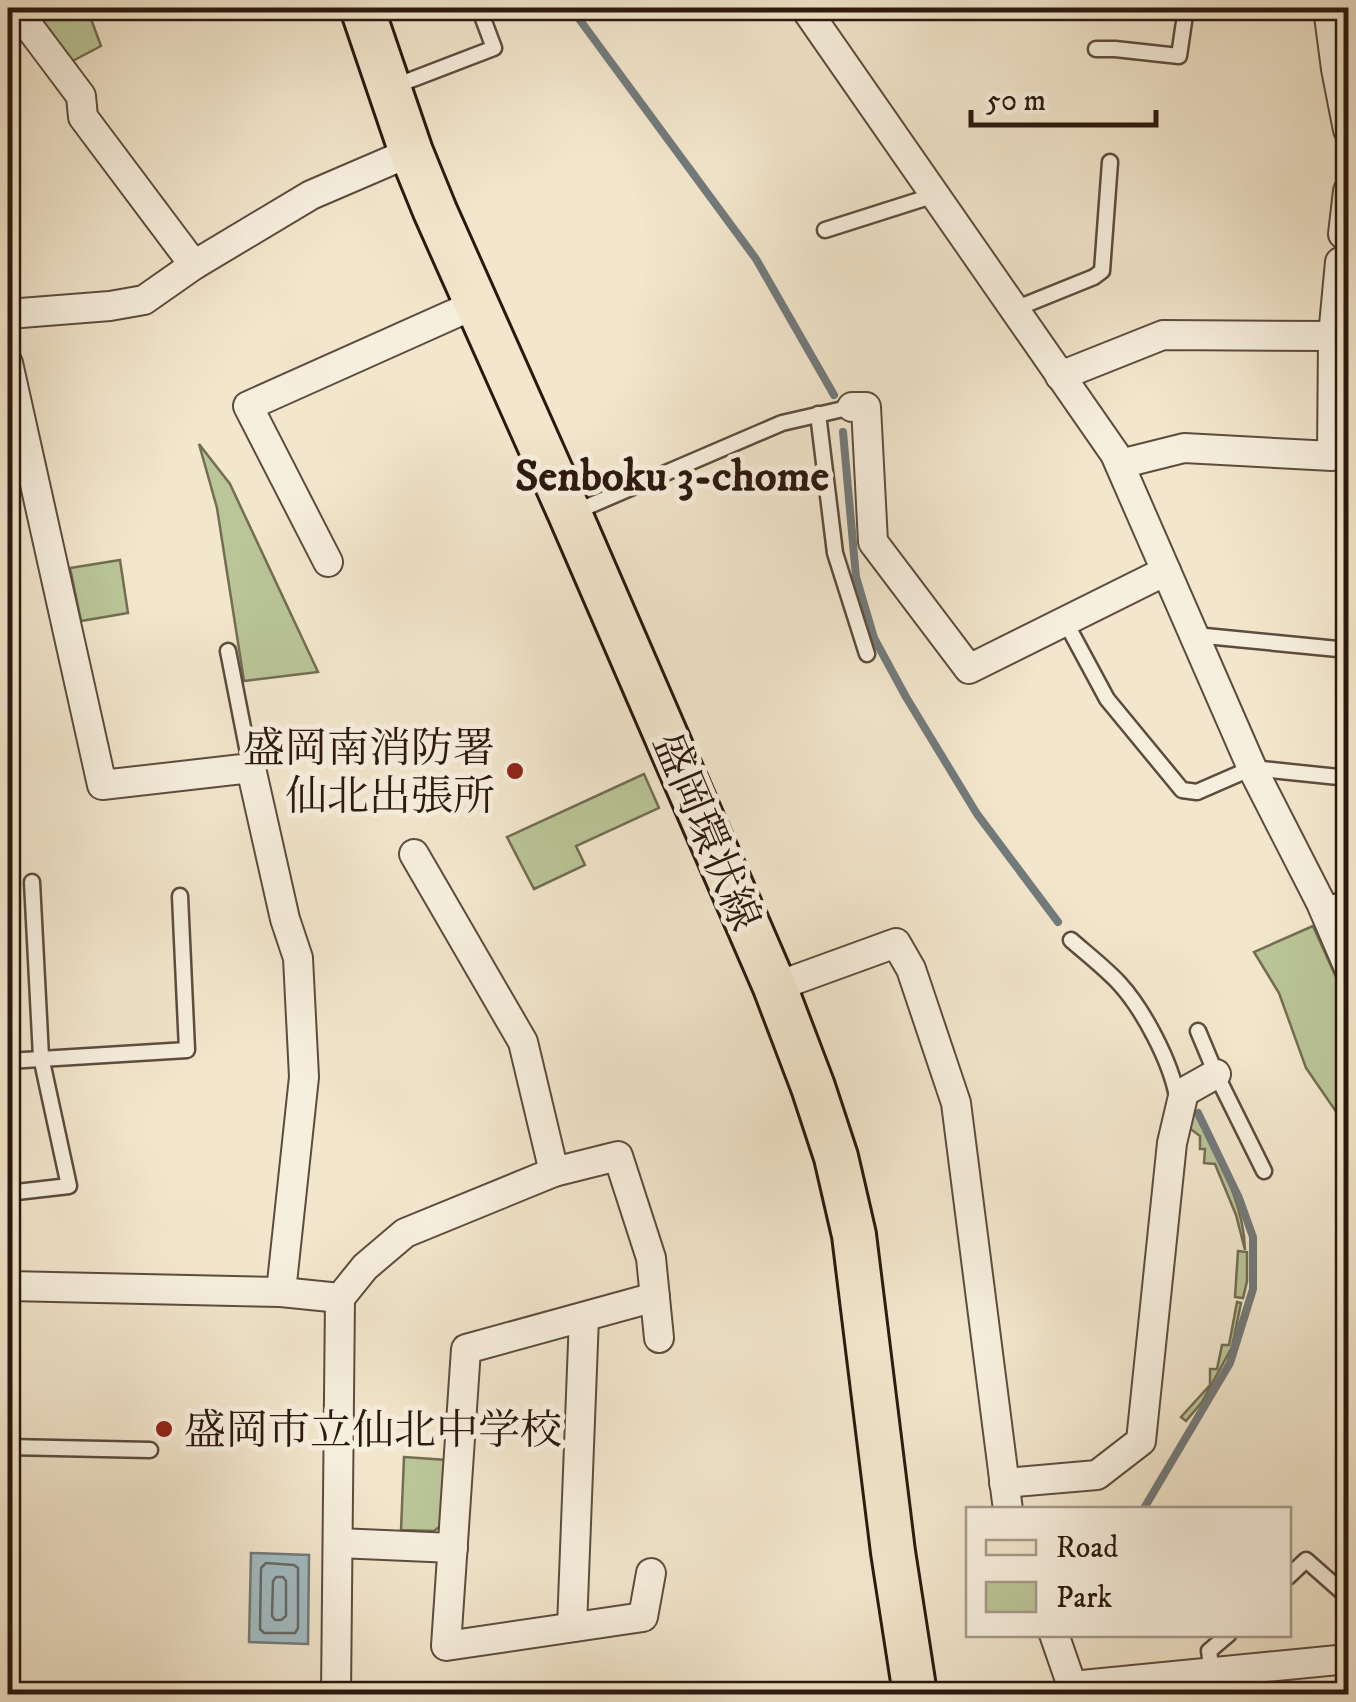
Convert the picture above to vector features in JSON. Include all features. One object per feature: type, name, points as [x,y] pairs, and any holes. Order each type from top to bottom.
[{"type":"main road","name":"盛岡環状線","points":[[362,8],[412,152],[775,987],[836,1157],[854,1235],[915,1694]]},
{"type":"street","points":[[15,8],[81,96],[84,117],[194,265]]},
{"type":"street","points":[[805,8],[1115,454],[1252,768],[1335,902],[1348,966]]},
{"type":"street","points":[[1328,8],[1348,130]]},
{"type":"street","points":[[8,314],[144,300],[310,195],[412,152]]},
{"type":"street","points":[[1120,464],[1184,448],[1332,456],[1332,336],[1348,191]]},
{"type":"street","points":[[328,562],[248,406],[476,304]]},
{"type":"street","points":[[1060,376],[1163,335],[1332,336]]},
{"type":"street","points":[[8,363],[102,785],[252,768],[285,919],[298,958],[304,1077],[281,1292]]},
{"type":"street","points":[[852,408],[866,407],[873,542],[969,669],[1166,571]]},
{"type":"street","points":[[414,854],[522,1042],[554,1172]]},
{"type":"street","points":[[775,987],[896,943],[911,969],[956,1103],[1006,1496],[1097,1475],[1141,1442],[1179,1108],[1184,1092],[1216,1074]]},
{"type":"street","points":[[336,1694],[340,1298],[365,1267],[405,1233],[554,1172],[618,1156],[651,1258],[659,1338]]},
{"type":"street","points":[[8,1286],[281,1292],[340,1298]]},
{"type":"street","points":[[650,1572],[644,1617],[446,1646],[466,1349],[655,1297]]},
{"type":"street","points":[[572,1628],[584,1316]]},
{"type":"street","points":[[338,1543],[452,1548]]},
{"type":"street","points":[[1055,1637],[1072,1686],[1153,1686],[1212,1672],[1348,1658]]},
{"type":"lane","points":[[390,88],[494,48],[480,8]]},
{"type":"lane","points":[[1096,49],[1179,56],[1186,8]]},
{"type":"lane","points":[[1015,309],[1102,271],[1110,162]]},
{"type":"lane","points":[[825,230],[936,195]]},
{"type":"lane","points":[[570,514],[782,423],[852,408]]},
{"type":"lane","points":[[818,414],[834,553],[866,654]]},
{"type":"lane","points":[[1065,621],[1107,700],[1182,790],[1197,792],[1252,768],[1348,778]]},
{"type":"lane","points":[[1194,635],[1348,650]]},
{"type":"lane","points":[[228,651],[252,768]]},
{"type":"lane","points":[[8,1193],[70,1186],[42,1057],[32,882]]},
{"type":"lane","points":[[8,1061],[187,1050],[180,896]]},
{"type":"lane","points":[[1071,940],[1119,983],[1134,1002],[1170,1069],[1179,1108]]},
{"type":"lane","points":[[1198,1031],[1264,1171]]},
{"type":"lane","points":[[8,1447],[150,1450]]},
{"type":"lane","points":[[1291,1574],[1306,1560],[1348,1597]]},
{"type":"lane","points":[[1212,1672],[1209,1651],[1225,1637]]},
{"type":"green space","points":[[27,8],[87,8],[101,46],[67,64]]},
{"type":"green space","points":[[199,444],[230,484],[318,672],[244,681],[217,508]]},
{"type":"green space","points":[[120,560],[128,613],[81,621],[70,568]]},
{"type":"green space","points":[[644,774],[659,808],[576,846],[585,865],[534,889],[507,837]]},
{"type":"green space","points":[[1313,926],[1348,1004],[1348,1129],[1306,1068],[1279,993],[1254,952]]},
{"type":"green space","points":[[1192,1107],[1234,1194],[1245,1250],[1236,1215],[1215,1164],[1204,1163],[1205,1149],[1200,1149],[1200,1136],[1184,1124]]},
{"type":"green space","points":[[1238,1251],[1247,1252],[1243,1298],[1235,1297]]},
{"type":"green space","points":[[1237,1302],[1241,1303],[1232,1347],[1202,1402],[1186,1421],[1181,1417],[1210,1385],[1210,1369],[1217,1369],[1222,1345],[1229,1345]]},
{"type":"green space","points":[[404,1457],[447,1460],[443,1524],[434,1531],[401,1530]]},
{"type":"water","points":[[251,1553],[309,1555],[308,1644],[249,1642]]},
{"type":"waterway","points":[[571,8],[756,259],[834,395]]},
{"type":"waterway","points":[[843,432],[856,577],[874,638],[977,814],[1058,922]]},
{"type":"waterway","points":[[1145,1507],[1230,1363],[1253,1289],[1253,1237],[1239,1198],[1198,1113]]},
{"type":"place","name":"盛岡南消防署 仙北出張所","points":[[515,771]]},
{"type":"place","name":"盛岡市立仙北中学校","points":[[164,1429]]},
{"type":"district","name":"Senboku 3-chome","points":[[672,474]]}]
